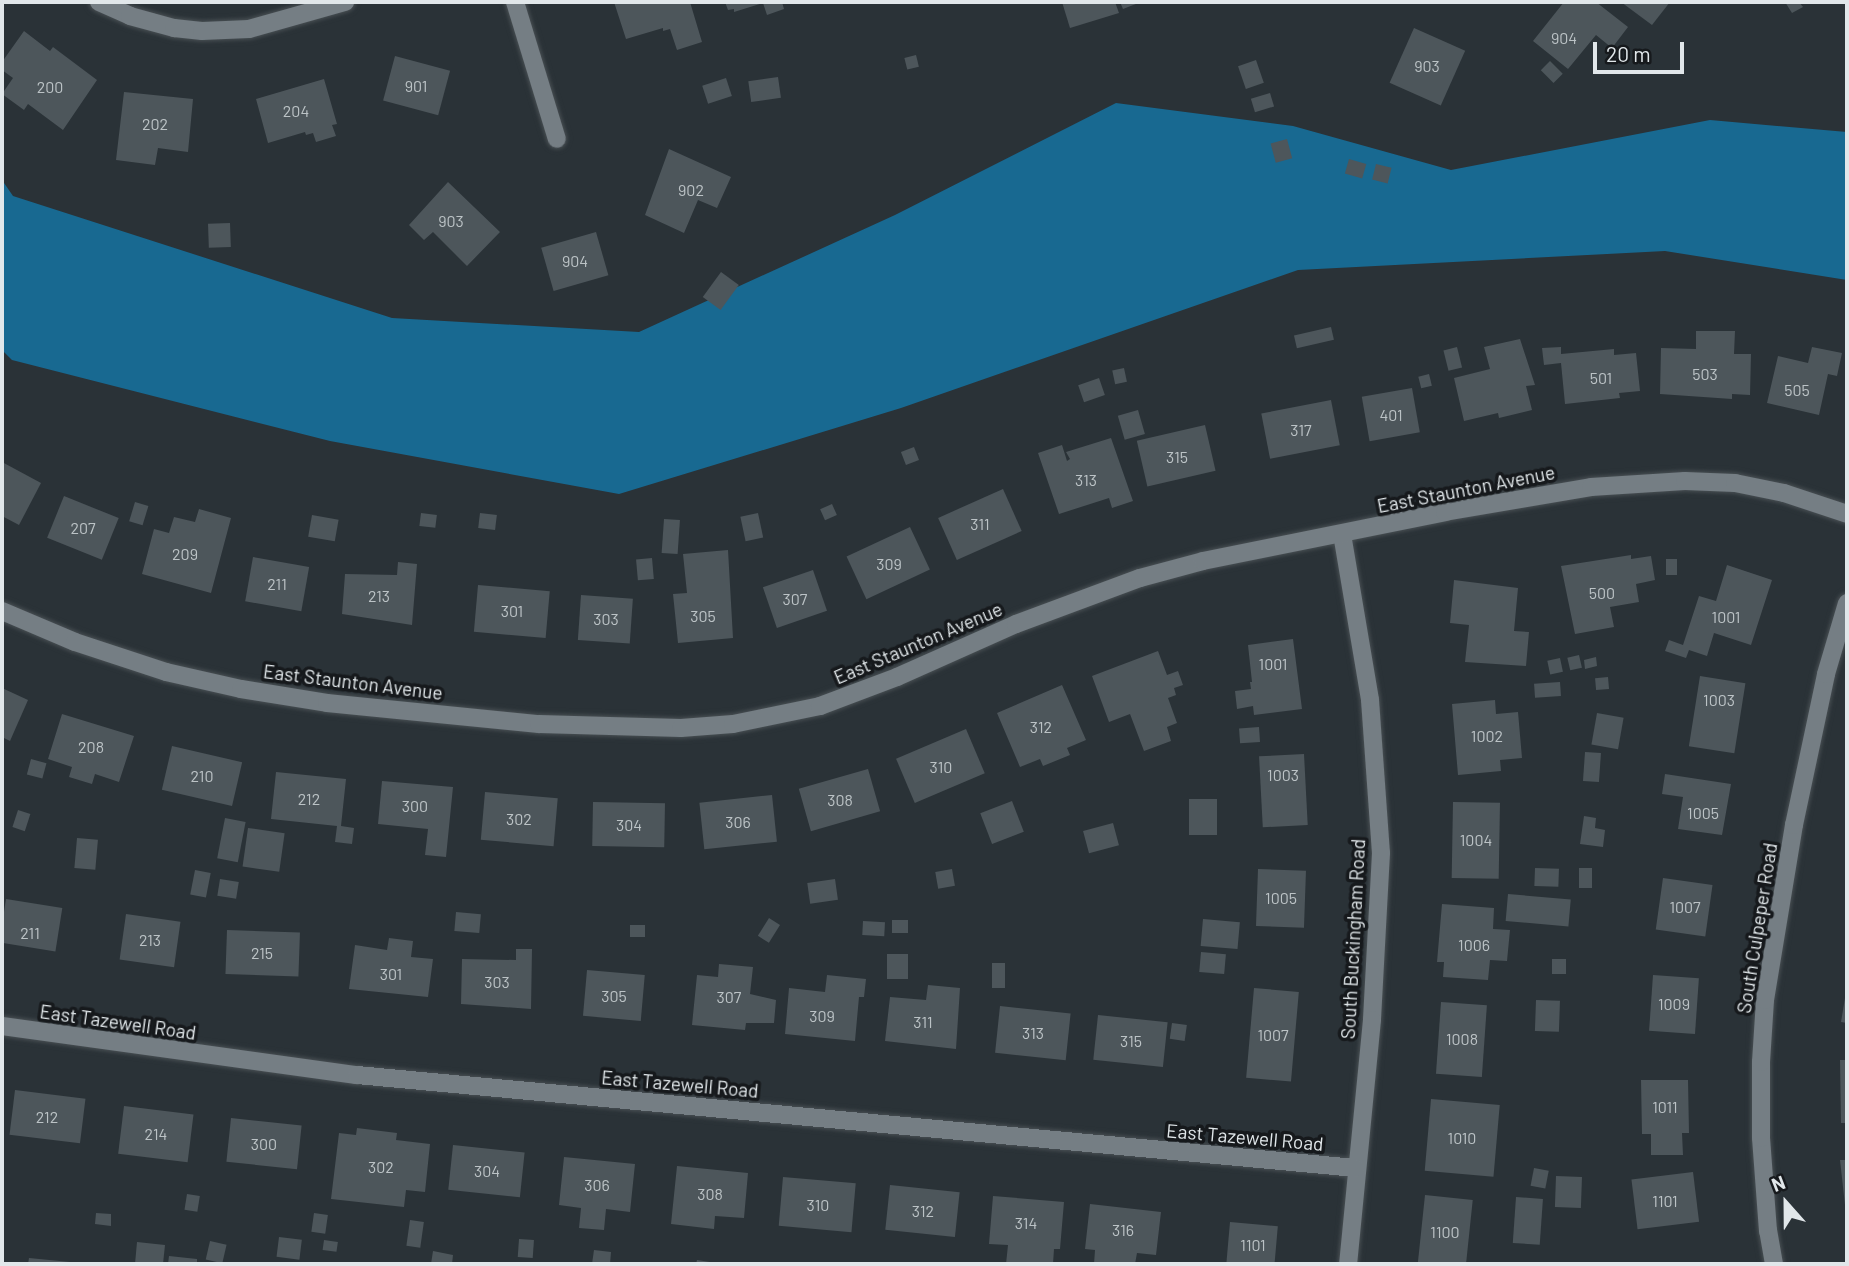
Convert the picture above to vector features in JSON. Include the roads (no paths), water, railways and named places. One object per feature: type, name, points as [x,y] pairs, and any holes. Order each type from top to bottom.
[{"type":"street","points":[[99,2],[130,16],[174,28],[202,31],[249,29],[345,2]]},
{"type":"street","points":[[515,2],[557,139]]},
{"type":"street","name":"East Staunton Avenue","points":[[2,611],[75,642],[166,672],[241,690],[327,703],[539,724],[681,728],[733,724],[821,706],[897,677],[1016,624],[1140,578],[1203,561],[1445,512],[1639,482],[1735,483],[1784,493],[1847,514]]},
{"type":"street","name":"South Buckingham Road","points":[[1342,534],[1370,700],[1381,853],[1372,1020],[1348,1264]]},
{"type":"street","name":"South Culpeper Road","points":[[1774,1264],[1768,1231],[1761,1138],[1761,1062],[1765,1000],[1794,825],[1826,674],[1847,603]]},
{"type":"street","name":"East Tazewell Road","points":[[2,1026],[357,1075],[1356,1168]]}]
